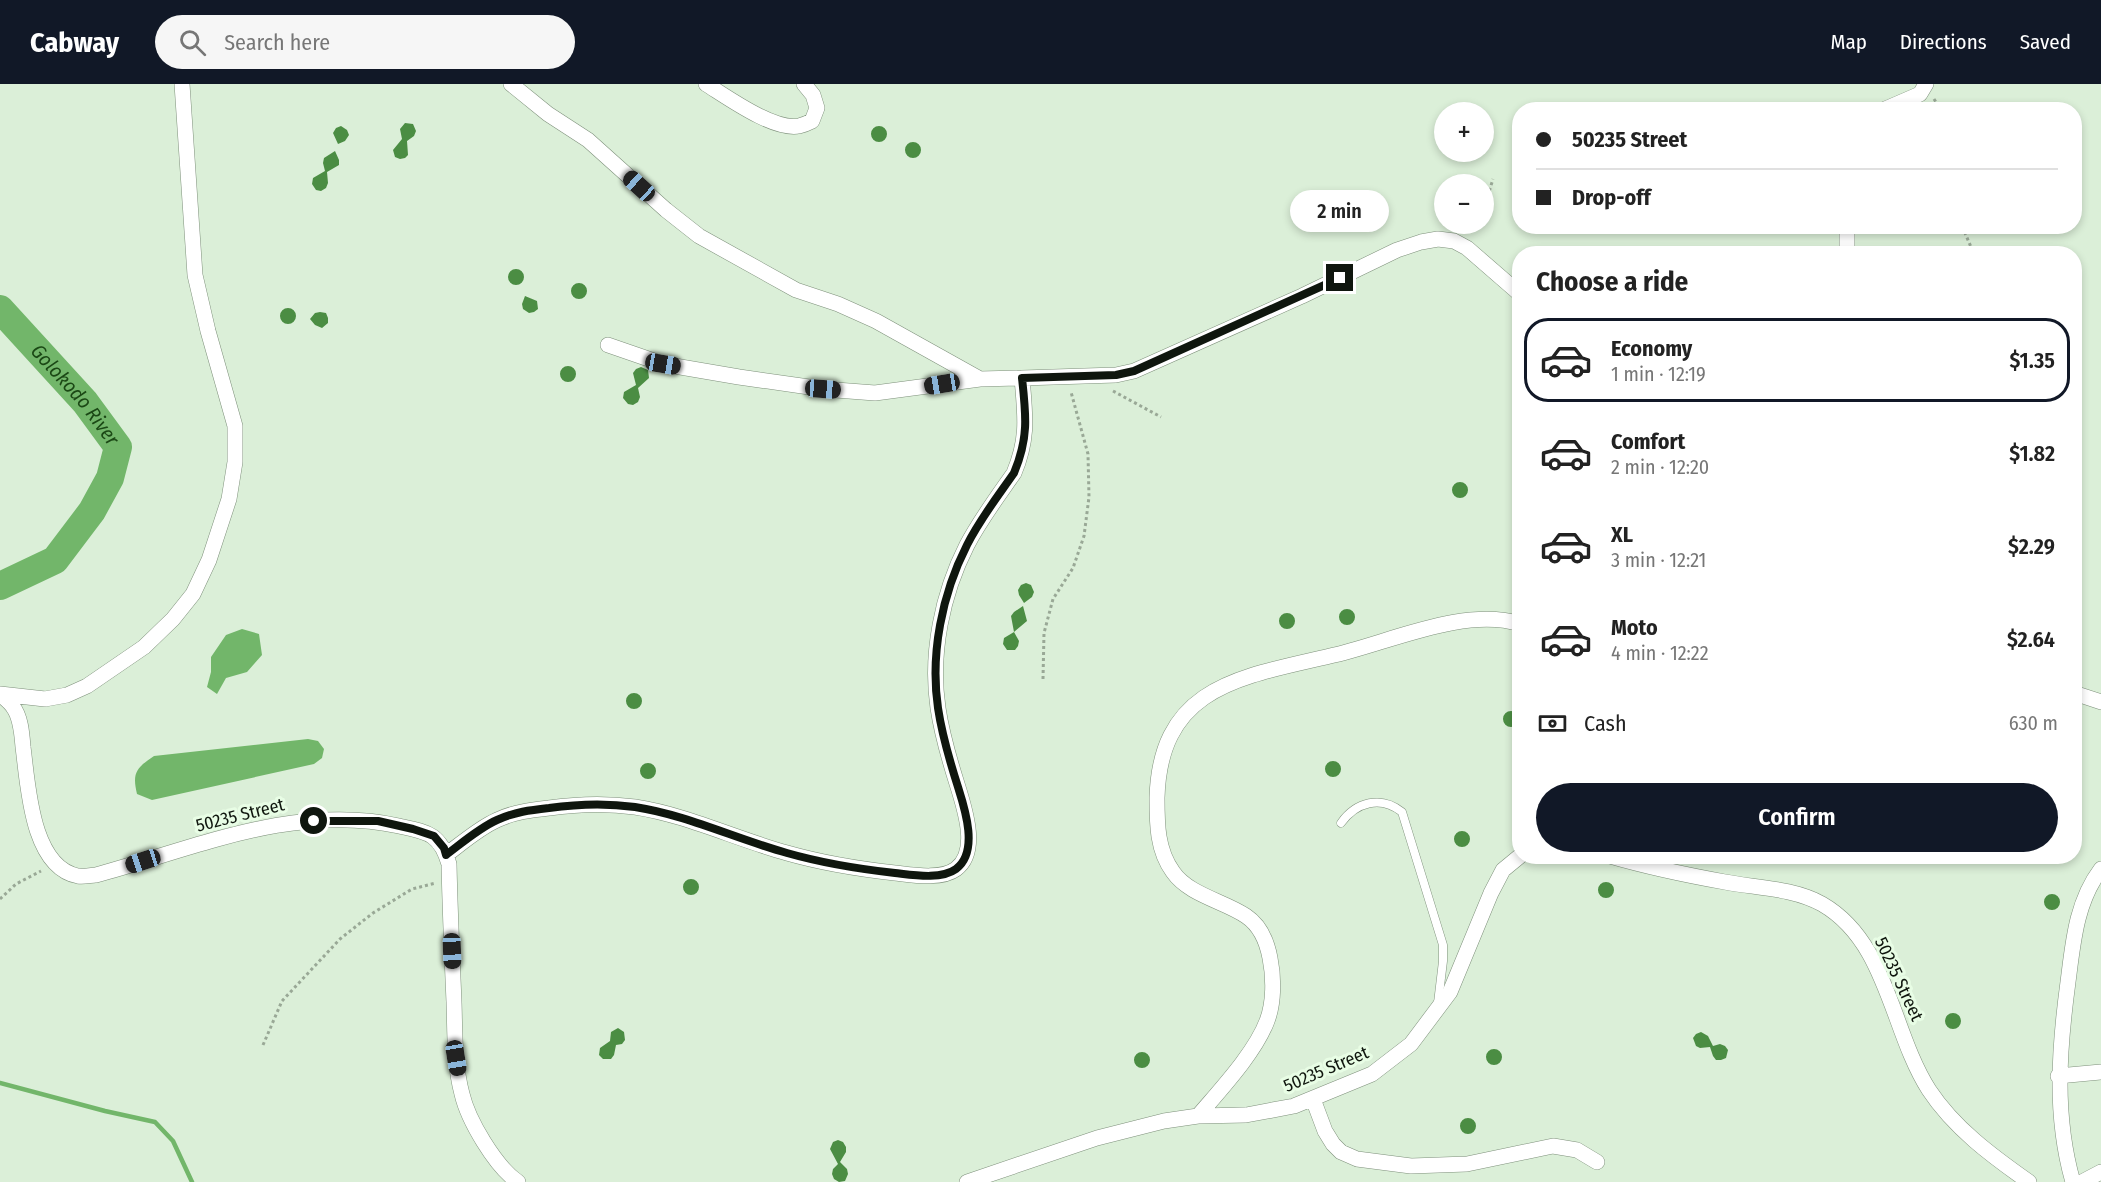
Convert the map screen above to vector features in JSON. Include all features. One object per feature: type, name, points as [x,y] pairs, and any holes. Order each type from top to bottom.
[{"type":"street","points":[[0,694],[45,699],[67,695],[87,686],[144,647],[173,619],[192,594],[209,560],[229,499],[234,462],[235,426],[195,275],[182,84]]},
{"type":"street","points":[[511,84],[548,114],[588,140],[666,210],[699,236],[796,290],[838,304],[876,321],[980,379]]},
{"type":"street","points":[[706,84],[741,106],[774,122],[797,127],[812,121],[818,108],[813,95],[804,84]]},
{"type":"street","points":[[1900,102],[1920,93],[1926,84]]},
{"type":"street","points":[[608,345],[663,364],[823,389],[875,393],[980,379],[1116,375],[1134,371],[1302,296],[1397,250],[1438,239],[1454,241],[1467,248],[1512,287]]},
{"type":"street","points":[[518,1182],[512,1178],[487,1146],[472,1122],[462,1095],[456,1058],[449,864],[446,855],[476,832],[497,820],[520,812],[592,804],[634,807],[667,814],[786,853],[872,870],[936,875],[950,873],[959,867],[967,852],[967,826],[937,706],[936,676],[940,623],[955,573],[967,544],[1014,473],[1020,460],[1026,434],[1022,378]]},
{"type":"street","points":[[1198,1116],[1254,1046],[1268,1021],[1272,995],[1272,967],[1267,943],[1259,929],[1248,917],[1193,889],[1173,873],[1162,850],[1156,826],[1157,789],[1172,730],[1189,708],[1210,692],[1233,681],[1269,670],[1357,650],[1430,627],[1490,617],[1512,622]]},
{"type":"street","points":[[0,694],[14,708],[21,729],[34,817],[41,842],[52,861],[57,865]]},
{"type":"street","points":[[2082,696],[2101,702]]},
{"type":"street","name":"50235 Street","points":[[57,865],[78,876],[96,875],[263,827],[293,822],[334,820],[378,821],[413,829],[434,836],[444,848],[446,855]]},
{"type":"street","name":"50235 Street","points":[[967,1182],[1097,1138],[1164,1120],[1198,1116],[1246,1115],[1294,1106],[1372,1074],[1411,1044],[1450,992],[1491,893],[1503,870],[1512,863]]},
{"type":"street","name":"50235 Street","points":[[1637,864],[1797,895],[1821,904],[1837,915],[1853,930],[1871,959],[1928,1089],[1944,1111],[1966,1132],[1989,1153],[2029,1182]]},
{"type":"street","points":[[2073,1182],[2065,1140],[2058,1076],[2075,928],[2081,908],[2101,869]]},
{"type":"street","points":[[2058,1076],[2101,1072]]},
{"type":"street","points":[[1313,1099],[1325,1131],[1333,1144],[1341,1152],[1357,1159],[1411,1166],[1467,1164],[1553,1146],[1577,1150],[1597,1162]]},
{"type":"street","points":[[2082,1182],[2101,1172]]},
{"type":"lane","points":[[1341,823],[1348,812],[1371,802],[1384,802],[1402,812],[1443,945],[1437,1010]]},
{"type":"path","points":[[1085,376],[1161,417]]},
{"type":"path","points":[[1043,679],[1044,633],[1053,599],[1073,568],[1084,536],[1089,496],[1088,454],[1066,377]]},
{"type":"path","points":[[0,899],[16,884],[57,865]]},
{"type":"path","points":[[263,1046],[282,1001],[340,939],[373,913],[412,889],[449,880]]},
{"type":"shaded area","points":[[242,629],[259,634],[262,655],[247,672],[226,678],[217,694],[207,687],[211,672],[211,657],[226,635]]},
{"type":"shaded area","points":[[308,739],[318,741],[324,749],[322,758],[314,764],[152,800],[137,794],[135,776],[139,768],[154,756]]},
{"type":"building","points":[[405,123],[413,124],[416,131],[414,136],[407,141],[408,155],[400,159],[395,157],[393,150],[402,139],[400,129]]},
{"type":"building","points":[[341,126],[347,130],[349,135],[345,141],[338,144],[333,133]]},
{"type":"building","points":[[879,126],[885,128],[887,134],[885,140],[879,142],[873,140],[871,134],[873,128]]},
{"type":"building","points":[[913,142],[919,144],[921,150],[919,156],[913,158],[907,156],[905,150],[907,144]]},
{"type":"building","points":[[335,151],[339,165],[327,172],[326,188],[321,191],[316,190],[312,184],[313,178],[325,171],[324,158]]},
{"type":"building","points":[[513,269],[519,269],[524,277],[522,283],[513,285],[508,280],[508,274]]},
{"type":"building","points":[[579,283],[585,285],[587,291],[585,297],[579,299],[573,297],[571,291],[573,285]]},
{"type":"building","points":[[525,296],[537,301],[538,309],[529,313],[523,309]]},
{"type":"building","points":[[285,308],[291,308],[296,316],[294,322],[285,324],[280,319],[280,313]]},
{"type":"building","points":[[315,313],[326,313],[328,318],[328,323],[322,328],[310,319]]},
{"type":"building","points":[[568,366],[574,368],[576,374],[574,380],[568,382],[562,380],[560,374],[562,368]]},
{"type":"building","points":[[641,367],[648,370],[649,378],[638,388],[640,397],[638,402],[633,405],[628,404],[623,398],[624,392],[636,385],[633,373]]},
{"type":"building","points":[[1460,482],[1466,484],[1468,490],[1466,496],[1460,498],[1454,496],[1452,490],[1454,484]]},
{"type":"building","points":[[1026,583],[1031,585],[1034,592],[1032,597],[1024,603],[1018,590]]},
{"type":"building","points":[[1023,606],[1027,621],[1014,632],[1011,616]]},
{"type":"building","points":[[1347,609],[1353,611],[1355,617],[1353,623],[1347,625],[1341,623],[1339,617],[1341,611]]},
{"type":"building","points":[[1287,613],[1293,615],[1295,621],[1293,627],[1287,629],[1281,627],[1279,621],[1281,615]]},
{"type":"building","points":[[1014,632],[1019,641],[1018,646],[1015,650],[1007,650],[1003,644],[1004,638]]},
{"type":"building","points":[[634,693],[640,695],[642,701],[640,707],[634,709],[628,707],[626,701],[628,695]]},
{"type":"building","points":[[1511,711],[1511,727],[1505,725],[1503,719],[1505,713]]},
{"type":"building","points":[[1333,761],[1339,763],[1341,769],[1339,775],[1333,777],[1327,775],[1325,769],[1327,763]]},
{"type":"building","points":[[648,763],[654,765],[656,771],[654,777],[648,779],[642,777],[640,771],[642,765]]},
{"type":"building","points":[[1462,831],[1468,833],[1470,839],[1468,845],[1462,847],[1456,845],[1454,839],[1456,833]]},
{"type":"building","points":[[691,879],[697,881],[699,887],[697,893],[691,895],[685,893],[683,887],[685,881]]},
{"type":"building","points":[[1606,882],[1612,884],[1614,890],[1612,896],[1606,898],[1600,896],[1598,890],[1600,884]]},
{"type":"building","points":[[2052,894],[2058,896],[2060,902],[2058,908],[2052,910],[2046,908],[2044,902],[2046,896]]},
{"type":"building","points":[[1953,1013],[1959,1015],[1961,1021],[1959,1027],[1953,1029],[1947,1027],[1945,1021],[1947,1015]]},
{"type":"building","points":[[618,1028],[624,1032],[625,1040],[622,1044],[616,1045],[611,1059],[603,1059],[599,1055],[600,1048],[610,1041],[611,1032]]},
{"type":"building","points":[[1701,1032],[1708,1036],[1713,1046],[1720,1044],[1725,1046],[1728,1050],[1726,1058],[1716,1060],[1710,1047],[1696,1046],[1693,1038]]},
{"type":"building","points":[[1494,1049],[1500,1051],[1502,1057],[1500,1063],[1494,1065],[1488,1063],[1486,1057],[1488,1051]]},
{"type":"building","points":[[1142,1052],[1148,1054],[1150,1060],[1148,1066],[1142,1068],[1136,1066],[1134,1060],[1136,1054]]},
{"type":"building","points":[[1468,1118],[1474,1120],[1476,1126],[1474,1132],[1468,1134],[1462,1132],[1460,1126],[1462,1120]]},
{"type":"building","points":[[838,1140],[846,1147],[846,1152],[840,1162],[847,1169],[848,1174],[845,1181],[839,1182],[832,1174],[838,1164],[830,1149],[833,1142]]},
{"type":"waterway","name":"Golokodo River","points":[[0,309],[85,402],[118,447],[110,478],[92,511],[55,560],[0,586]]},
{"type":"waterway","points":[[0,1083],[155,1122],[173,1141],[192,1182]]},
{"type":"route","points":[[314,821],[378,821],[413,829],[434,836],[444,848],[446,855],[476,832],[497,820],[520,812],[592,804],[615,805],[667,814],[813,860],[913,875],[950,873],[965,859],[968,845],[963,803],[937,706],[937,647],[940,623],[946,599],[967,544],[1014,473],[1020,460],[1026,434],[1022,378],[1116,375],[1134,371],[1340,278]]}]
